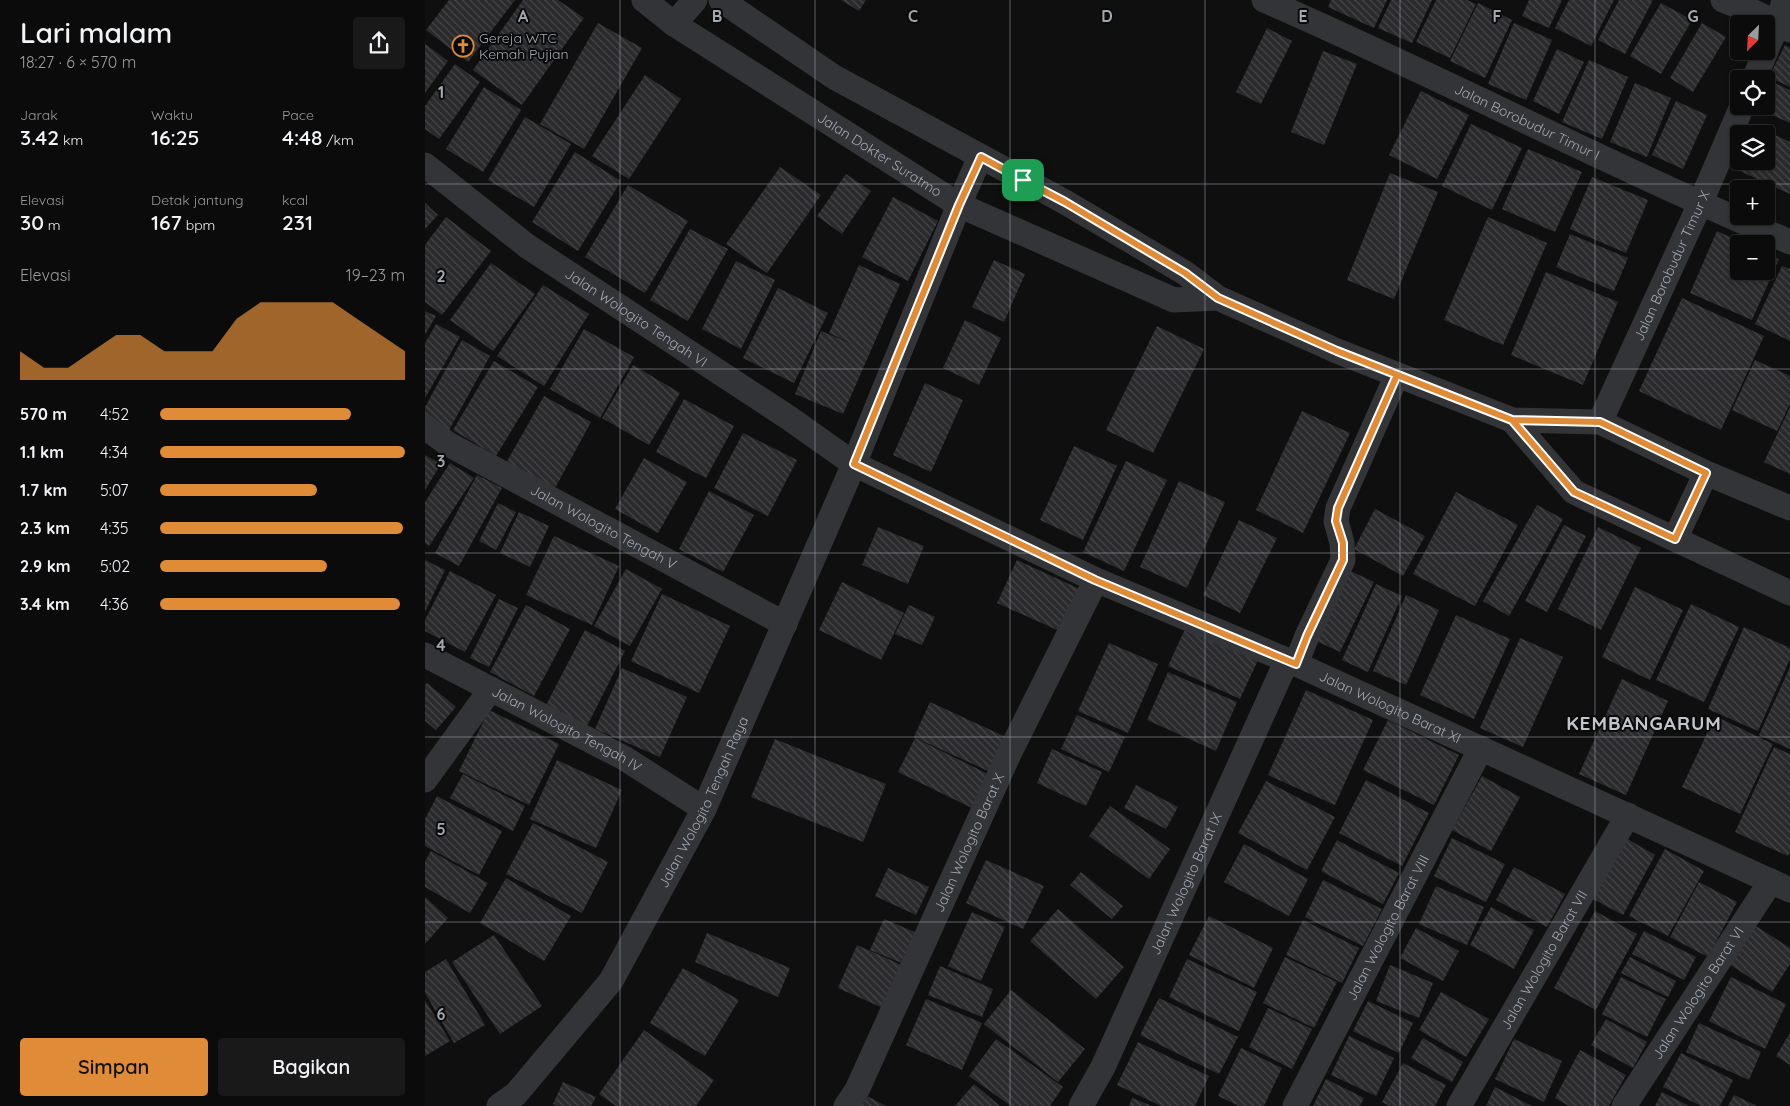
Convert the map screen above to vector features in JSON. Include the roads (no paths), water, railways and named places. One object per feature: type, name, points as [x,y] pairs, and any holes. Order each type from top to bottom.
[{"type":"street","name":"Jalan Dokter Suratmo","points":[[644,0],[674,24],[959,205],[1174,300],[1218,298]]},
{"type":"street","points":[[674,24],[695,0]]},
{"type":"street","name":"Jalan Dokter Suratmo","points":[[721,0],[834,77],[1065,202],[1185,273],[1218,298],[1337,351],[1512,420],[1600,422],[1706,473],[1790,508]]},
{"type":"street","name":"Jalan Borobudur Timur I","points":[[1264,0],[1346,36],[1699,204],[1790,242]]},
{"type":"street","points":[[1723,0],[1784,27]]},
{"type":"street","points":[[1775,39],[1784,27],[1784,0]]},
{"type":"street","name":"Jalan Borobudur Timur X","points":[[1600,422],[1738,115]]},
{"type":"street","name":"Jalan Wologito Tengah Raya","points":[[499,1106],[516,1094],[611,981],[704,809],[854,464],[959,205],[981,157]]},
{"type":"street","name":"Jalan Wologito Tengah VI","points":[[425,165],[527,246],[789,418],[854,464]]},
{"type":"street","name":"Jalan Wologito Barat IX","points":[[1081,1106],[1103,1067],[1291,662],[1307,636],[1343,560],[1343,543],[1336,521],[1338,508],[1397,375]]},
{"type":"street","name":"Jalan Dokter Suratmo","points":[[1512,420],[1574,492],[1790,593]]},
{"type":"street","name":"Jalan Wologito Tengah V","points":[[425,427],[449,444],[785,624]]},
{"type":"street","name":"Jalan Wologito Barat XI","points":[[854,464],[1095,580],[1291,662],[1780,885]]},
{"type":"street","points":[[1675,539],[1706,473]]},
{"type":"street","name":"Jalan Wologito Barat X","points":[[846,1106],[857,1090],[1008,756],[1095,580]]},
{"type":"street","name":"Jalan Wologito Tengah IV","points":[[425,655],[624,758],[704,809]]},
{"type":"street","points":[[425,780],[491,689]]},
{"type":"street","name":"Jalan Wologito Barat VIII","points":[[1295,1106],[1481,748]]},
{"type":"street","name":"Jalan Wologito Barat VII","points":[[1459,1106],[1628,815]]},
{"type":"street","name":"Jalan Wologito Barat VI","points":[[1624,1106],[1780,885]]},
{"type":"place","name":"Gereja WTC Kemah Pujian","points":[[463,46]]},
{"type":"district","name":"KEMBANGARUM","points":[[1644,723]]}]
